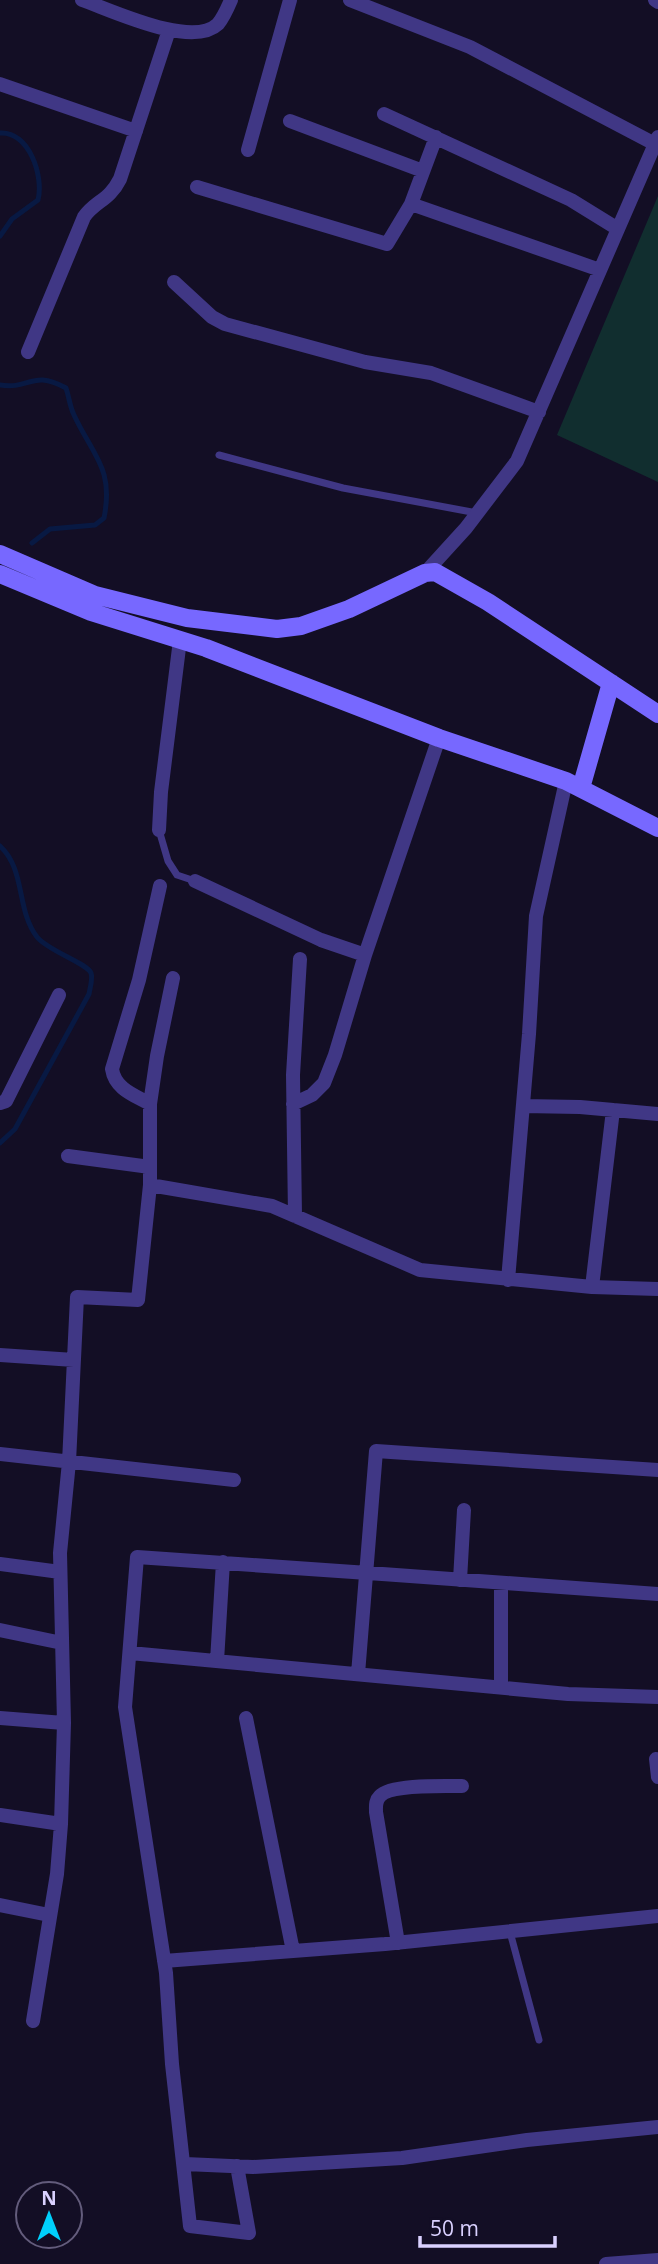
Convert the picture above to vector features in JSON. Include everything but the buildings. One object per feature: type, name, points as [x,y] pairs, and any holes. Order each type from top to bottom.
[{"type":"main road","points":[[0,554],[95,595],[187,618],[277,629],[301,626],[349,609],[425,573],[435,572],[459,584],[658,713]]},
{"type":"main road","points":[[0,573],[91,612],[180,640],[317,689],[439,738],[574,785],[658,828]]},
{"type":"main road","points":[[574,785],[611,683]]},
{"type":"street","points":[[82,0],[169,30],[195,32],[218,24],[231,0]]},
{"type":"street","points":[[248,150],[290,0]]},
{"type":"street","points":[[350,0],[470,47],[656,140],[517,461],[478,513],[425,573]]},
{"type":"street","points":[[28,352],[84,217],[114,191],[120,179],[169,30]]},
{"type":"street","points":[[0,84],[136,131]]},
{"type":"street","points":[[384,114],[571,200],[618,229]]},
{"type":"street","points":[[290,121],[423,171]]},
{"type":"street","points":[[197,187],[387,244],[411,204],[436,137]]},
{"type":"street","points":[[411,204],[600,270]]},
{"type":"street","points":[[174,282],[212,317],[225,324],[365,362],[431,373],[539,412]]},
{"type":"street","points":[[159,830],[161,792],[180,640]]},
{"type":"street","points":[[293,1104],[312,1095],[324,1083],[439,738]]},
{"type":"street","points":[[508,1280],[536,916],[574,785]]},
{"type":"street","points":[[195,881],[321,940],[366,956]]},
{"type":"street","points":[[150,1104],[120,1087],[113,1078],[112,1069],[139,980],[160,886]]},
{"type":"street","points":[[295,1216],[293,1074],[300,959]]},
{"type":"street","points":[[33,2021],[57,1874],[61,1824],[64,1723],[60,1572],[78,1297],[138,1300],[150,1185],[150,1104],[173,978]]},
{"type":"street","points":[[0,1103],[6,1101],[59,995]]},
{"type":"street","points":[[523,1106],[580,1107],[658,1114]]},
{"type":"street","points":[[592,1287],[613,1110]]},
{"type":"street","points":[[68,1156],[150,1167]]},
{"type":"street","points":[[150,1185],[272,1206],[420,1270],[592,1287],[658,1289]]},
{"type":"street","points":[[0,1355],[74,1360]]},
{"type":"street","points":[[358,1674],[376,1451],[658,1470]]},
{"type":"street","points":[[0,1454],[234,1480]]},
{"type":"street","points":[[460,1580],[464,1510]]},
{"type":"street","points":[[237,2166],[250,2233],[190,2226],[164,1961],[125,1707],[137,1557],[658,1594]]},
{"type":"street","points":[[217,1661],[223,1562]]},
{"type":"street","points":[[0,1564],[60,1572]]},
{"type":"street","points":[[500,1583],[501,1687]]},
{"type":"street","points":[[0,1630],[62,1643]]},
{"type":"street","points":[[130,1653],[568,1693],[658,1697]]},
{"type":"street","points":[[0,1718],[64,1723]]},
{"type":"street","points":[[246,1718],[293,1951]]},
{"type":"street","points":[[656,1759],[658,1777]]},
{"type":"street","points":[[398,1943],[376,1812],[377,1800],[381,1794],[393,1789],[462,1786]]},
{"type":"street","points":[[0,1815],[61,1824]]},
{"type":"street","points":[[0,1905],[49,1915]]},
{"type":"street","points":[[164,1961],[398,1943],[658,1916]]},
{"type":"street","points":[[185,2164],[237,2166],[402,2158],[527,2140],[658,2127]]},
{"type":"street","points":[[606,2264],[658,2260]]},
{"type":"lane","points":[[219,455],[342,488],[478,513]]},
{"type":"lane","points":[[159,830],[168,861],[177,875],[195,881]]},
{"type":"lane","points":[[510,1932],[539,2040]]},
{"type":"green space","points":[[658,196],[658,482],[557,435]]},
{"type":"waterway","points":[[0,133],[10,134],[26,147],[39,179],[38,200],[12,219],[0,236]]},
{"type":"waterway","points":[[0,385],[46,380],[66,388],[73,412],[104,474],[104,518],[95,525],[50,529],[32,543]]},
{"type":"waterway","points":[[0,846],[14,867],[26,915],[37,937],[88,969],[92,978],[89,994],[15,1129],[0,1143]]}]
